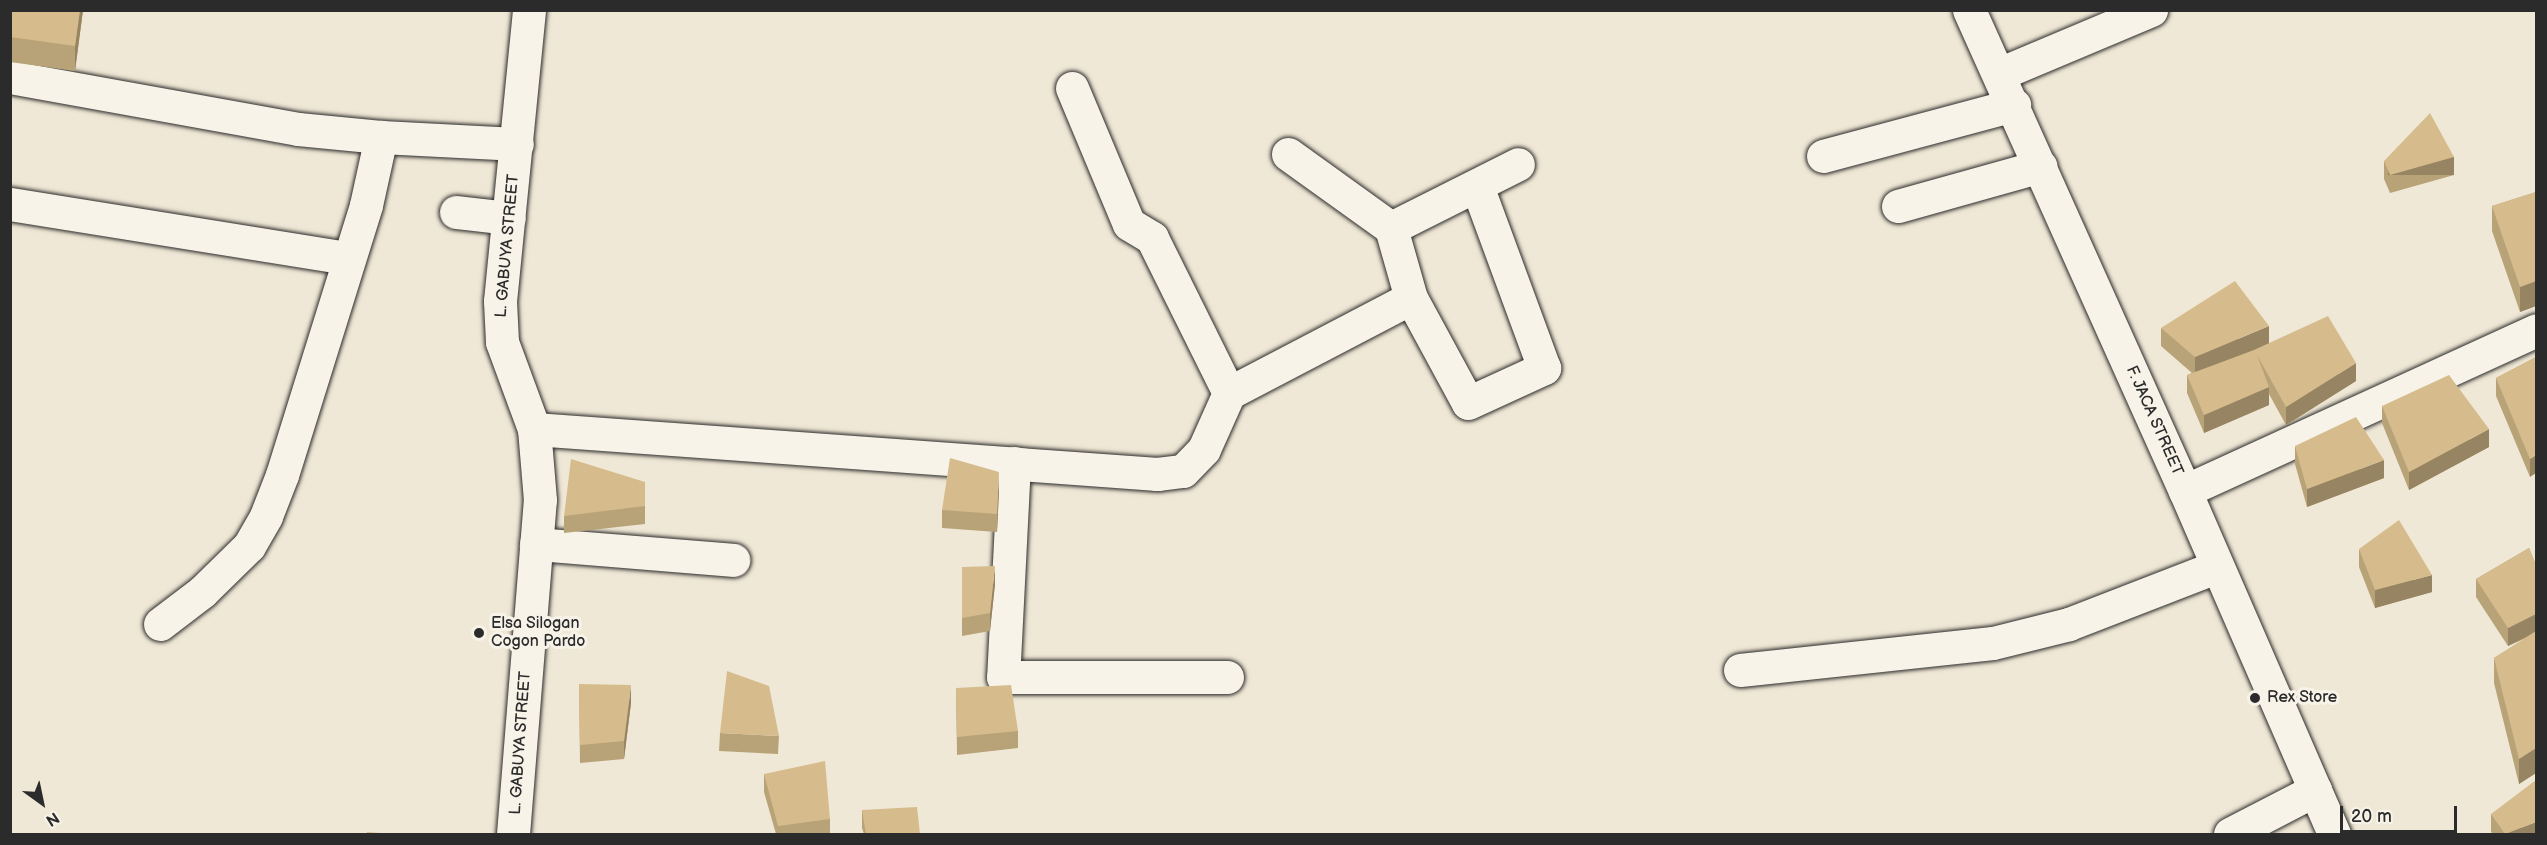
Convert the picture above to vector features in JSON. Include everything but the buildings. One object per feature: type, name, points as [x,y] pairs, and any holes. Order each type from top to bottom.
[{"type":"street","name":"L. GABUYA STREET","points":[[513,834],[540,500],[534,429],[502,342],[501,301],[529,10]]},
{"type":"street","name":"F. JACA STREET","points":[[1970,10],[2185,491],[2216,567],[2334,834]]},
{"type":"street","points":[[1999,74],[2151,10]]},
{"type":"street","points":[[10,77],[298,129],[381,137],[517,144]]},
{"type":"street","points":[[1072,88],[1129,224],[1152,238],[1228,393]]},
{"type":"street","points":[[1823,156],[2014,105]]},
{"type":"street","points":[[160,624],[202,592],[249,546],[266,516],[282,475],[366,205],[381,137]]},
{"type":"street","points":[[1288,154],[1391,228],[1411,298],[1468,403],[1544,368],[1477,186]]},
{"type":"street","points":[[1391,228],[1518,164]]},
{"type":"street","points":[[1898,206],[2041,166]]},
{"type":"street","points":[[10,204],[348,258]]},
{"type":"street","points":[[456,212],[509,218]]},
{"type":"street","points":[[534,429],[1157,474],[1183,471],[1204,449],[1228,393],[1411,298]]},
{"type":"street","points":[[2185,491],[2536,330]]},
{"type":"street","points":[[1014,464],[1003,677],[1227,677]]},
{"type":"street","points":[[536,544],[733,560]]},
{"type":"street","points":[[1740,670],[1993,643],[2069,624],[2216,567]]},
{"type":"street","points":[[2230,834],[2315,790]]},
{"type":"place","name":"Elsa Silogan Cogon Pardo","points":[[479,633]]},
{"type":"place","name":"Rex Store","points":[[2255,698]]}]
